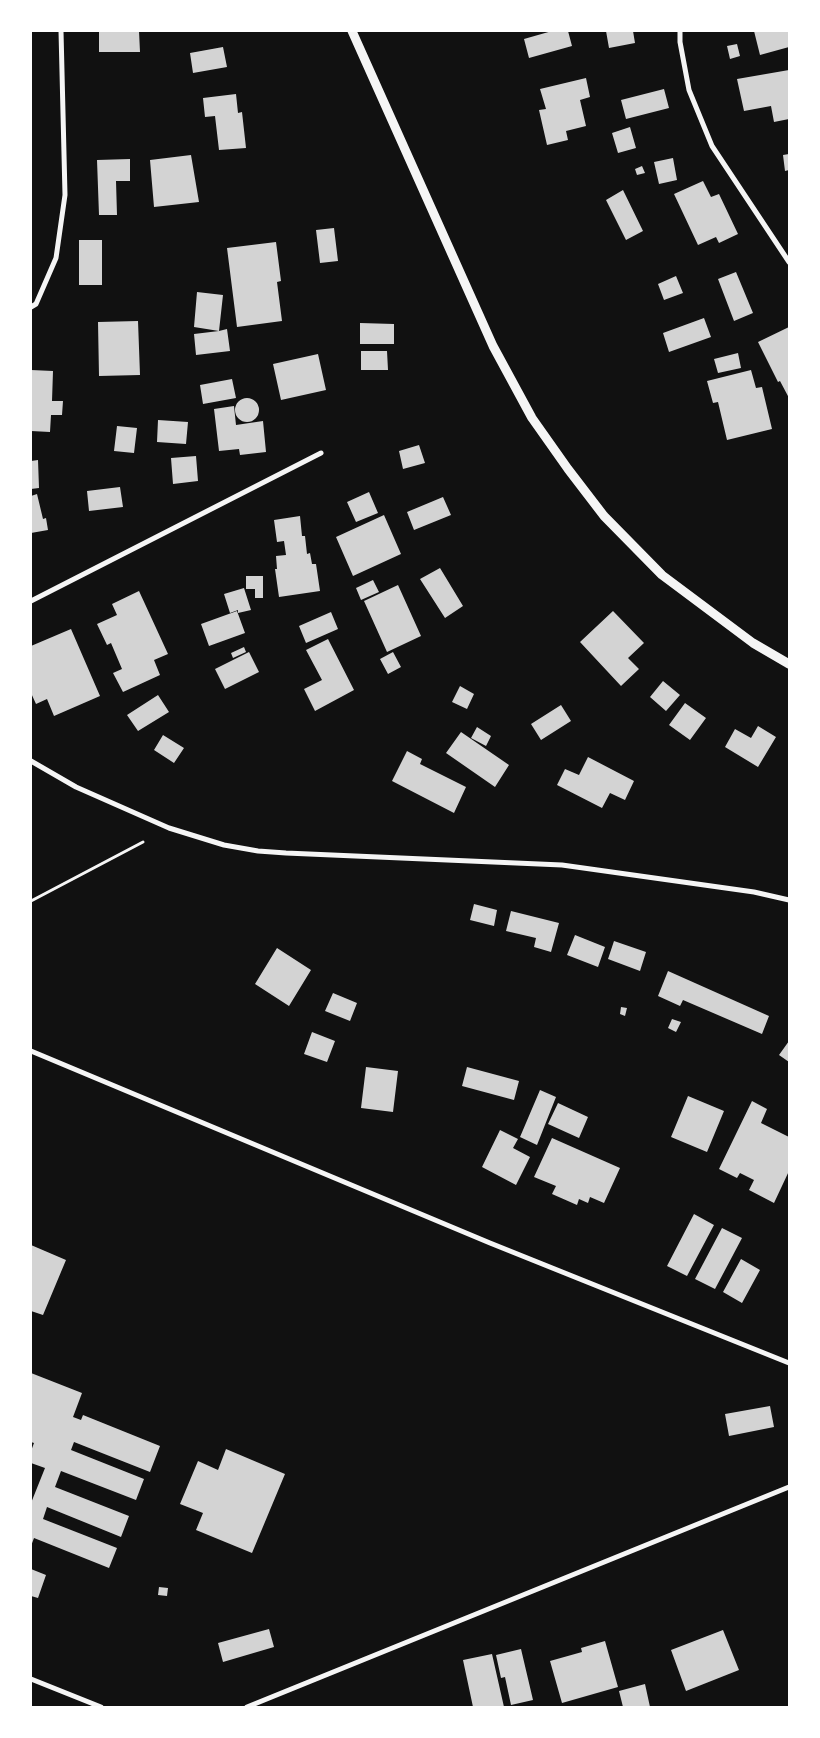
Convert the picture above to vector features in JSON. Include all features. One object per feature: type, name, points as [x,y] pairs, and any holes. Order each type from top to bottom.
[{"type":"street","points":[[31,308],[36,304],[56,258],[65,195],[61,31]]},
{"type":"street","points":[[352,31],[493,346],[532,418],[604,516],[662,575],[752,643],[789,664]]},
{"type":"street","points":[[680,31],[680,42],[689,90],[712,146],[789,262]]},
{"type":"street","points":[[31,601],[321,453]]},
{"type":"street","points":[[31,761],[76,787],[169,828],[224,845],[258,851],[562,865],[754,892],[789,900]]},
{"type":"street","points":[[31,1051],[481,1240],[789,1363]]},
{"type":"street","points":[[247,1707],[789,1487]]},
{"type":"street","points":[[31,1680],[101,1707]]},
{"type":"path","points":[[31,901],[169,828]]},
{"type":"building","points":[[99,31],[139,31],[140,52],[99,52]]},
{"type":"building","points":[[552,31],[568,31],[572,46],[529,58],[524,39]]},
{"type":"building","points":[[606,31],[633,31],[635,43],[609,48]]},
{"type":"building","points":[[754,31],[789,31],[789,47],[760,55]]},
{"type":"building","points":[[737,44],[740,56],[730,59],[727,46]]},
{"type":"building","points":[[223,47],[227,67],[193,73],[190,53]]},
{"type":"building","points":[[789,70],[789,119],[774,122],[771,106],[744,111],[737,79]]},
{"type":"building","points":[[586,78],[590,97],[580,100],[586,126],[566,131],[568,140],[547,145],[539,110],[546,109],[540,89]]},
{"type":"building","points":[[664,89],[669,108],[626,119],[621,100]]},
{"type":"building","points":[[236,94],[238,113],[242,112],[246,148],[219,150],[215,116],[205,117],[203,98]]},
{"type":"building","points":[[630,127],[636,148],[618,153],[612,133]]},
{"type":"building","points":[[789,154],[789,170],[785,171],[783,155]]},
{"type":"building","points":[[191,155],[199,202],[154,207],[150,160]]},
{"type":"building","points":[[673,158],[677,180],[659,184],[654,162]]},
{"type":"building","points":[[130,159],[130,181],[116,181],[117,215],[99,215],[97,160]]},
{"type":"building","points":[[642,166],[645,173],[637,175],[635,169]]},
{"type":"building","points":[[703,181],[711,197],[719,194],[738,234],[719,243],[716,237],[698,245],[674,194]]},
{"type":"building","points":[[623,190],[643,231],[626,240],[606,200]]},
{"type":"building","points":[[334,228],[338,261],[320,263],[316,230]]},
{"type":"building","points":[[79,240],[102,240],[102,285],[79,285]]},
{"type":"building","points":[[276,242],[281,281],[277,282],[282,321],[237,327],[227,248]]},
{"type":"building","points":[[736,272],[753,313],[734,321],[718,279]]},
{"type":"building","points":[[676,276],[683,293],[664,300],[658,284]]},
{"type":"building","points":[[197,292],[223,295],[219,331],[194,327]]},
{"type":"building","points":[[704,318],[711,337],[669,352],[663,333]]},
{"type":"building","points":[[138,321],[140,375],[99,376],[98,322]]},
{"type":"building","points":[[360,323],[394,324],[394,344],[360,344]]},
{"type":"building","points":[[789,327],[789,398],[780,381],[778,382],[758,342]]},
{"type":"building","points":[[227,329],[230,351],[196,355],[194,334]]},
{"type":"building","points":[[361,351],[387,351],[388,370],[361,370]]},
{"type":"building","points":[[738,353],[741,368],[718,373],[714,359]]},
{"type":"building","points":[[318,354],[326,390],[281,400],[273,364]]},
{"type":"building","points":[[31,370],[53,371],[52,401],[63,401],[62,415],[51,415],[50,432],[31,431]]},
{"type":"building","points":[[751,370],[756,388],[762,387],[772,429],[727,440],[718,402],[713,403],[707,381]]},
{"type":"building","points":[[232,379],[236,398],[203,404],[200,385]]},
{"type":"building","points":[[247,398],[255,402],[259,410],[255,418],[247,422],[239,418],[235,410],[239,402]]},
{"type":"building","points":[[234,406],[236,425],[263,421],[266,452],[240,455],[239,449],[219,451],[214,409]]},
{"type":"building","points":[[158,420],[188,422],[186,444],[157,442]]},
{"type":"building","points":[[117,426],[137,428],[134,453],[114,451]]},
{"type":"building","points":[[419,445],[425,463],[403,469],[399,451]]},
{"type":"building","points":[[196,456],[198,481],[173,484],[171,458]]},
{"type":"building","points":[[38,460],[39,488],[31,489],[31,461]]},
{"type":"building","points":[[120,487],[123,507],[89,511],[87,491]]},
{"type":"building","points":[[369,492],[378,513],[356,522],[347,502]]},
{"type":"building","points":[[37,494],[43,519],[46,518],[48,530],[31,533],[31,496]]},
{"type":"building","points":[[443,497],[451,515],[414,530],[407,512]]},
{"type":"building","points":[[384,515],[401,554],[353,576],[336,537]]},
{"type":"building","points":[[300,516],[302,536],[305,536],[307,554],[310,553],[312,564],[316,564],[320,591],[279,597],[275,569],[277,569],[276,556],[286,555],[284,541],[277,542],[274,520]]},
{"type":"building","points":[[440,568],[463,606],[445,618],[420,579]]},
{"type":"building","points":[[246,576],[263,576],[263,598],[255,598],[255,589],[246,589]]},
{"type":"building","points":[[373,580],[379,592],[361,600],[356,588]]},
{"type":"building","points":[[398,585],[421,636],[387,652],[364,601]]},
{"type":"building","points":[[244,588],[251,610],[238,613],[238,610],[230,613],[224,594]]},
{"type":"building","points":[[139,591],[168,654],[154,660],[160,675],[123,692],[113,673],[122,669],[111,643],[107,645],[97,624],[117,615],[112,604]]},
{"type":"building","points":[[237,611],[245,633],[209,646],[201,624]]},
{"type":"building","points":[[613,611],[644,643],[628,658],[639,669],[621,686],[580,642]]},
{"type":"building","points":[[331,612],[338,629],[306,643],[299,626]]},
{"type":"building","points":[[71,629],[100,696],[54,716],[47,699],[36,704],[31,693],[31,646]]},
{"type":"building","points":[[328,639],[354,690],[315,711],[304,689],[322,680],[306,650]]},
{"type":"building","points":[[244,647],[246,652],[233,658],[231,653]]},
{"type":"building","points":[[249,652],[259,672],[225,689],[215,669]]},
{"type":"building","points":[[393,652],[401,667],[388,674],[380,659]]},
{"type":"building","points":[[663,681],[680,695],[666,711],[650,697]]},
{"type":"building","points":[[460,686],[474,694],[467,709],[452,702]]},
{"type":"building","points":[[158,695],[169,712],[138,731],[127,715]]},
{"type":"building","points":[[685,703],[706,718],[690,740],[669,725]]},
{"type":"building","points":[[561,705],[571,721],[541,740],[531,724]]},
{"type":"building","points":[[758,726],[776,737],[758,767],[725,747],[735,729],[751,738]]},
{"type":"building","points":[[477,727],[491,736],[486,746],[471,738]]},
{"type":"building","points":[[461,732],[509,765],[495,787],[446,753]]},
{"type":"building","points":[[163,735],[184,748],[174,763],[154,750]]},
{"type":"building","points":[[407,751],[422,759],[420,764],[466,787],[454,813],[392,781]]},
{"type":"building","points":[[588,757],[634,781],[625,800],[610,793],[602,808],[557,785],[565,769],[579,775]]},
{"type":"building","points":[[474,904],[497,910],[494,926],[470,920]]},
{"type":"building","points":[[511,911],[559,923],[551,952],[534,947],[536,938],[506,931]]},
{"type":"building","points":[[575,935],[605,947],[598,967],[567,955]]},
{"type":"building","points":[[614,941],[646,952],[640,971],[608,959]]},
{"type":"building","points":[[277,948],[311,970],[289,1006],[255,984]]},
{"type":"building","points":[[668,971],[769,1016],[762,1034],[683,1000],[680,1006],[658,996]]},
{"type":"building","points":[[333,993],[357,1003],[350,1021],[325,1011]]},
{"type":"building","points":[[621,1007],[627,1008],[625,1016],[620,1014]]},
{"type":"building","points":[[672,1019],[681,1022],[676,1032],[668,1028]]},
{"type":"building","points":[[312,1032],[335,1041],[327,1062],[304,1054]]},
{"type":"building","points":[[789,1041],[789,1062],[779,1055]]},
{"type":"building","points":[[366,1067],[398,1071],[393,1112],[361,1108]]},
{"type":"building","points":[[467,1067],[519,1081],[514,1100],[462,1086]]},
{"type":"building","points":[[540,1090],[556,1097],[537,1145],[520,1137]]},
{"type":"building","points":[[688,1096],[724,1111],[707,1152],[671,1137]]},
{"type":"building","points":[[752,1101],[767,1109],[761,1123],[789,1137],[789,1171],[774,1203],[749,1190],[754,1180],[740,1173],[737,1178],[719,1169]]},
{"type":"building","points":[[558,1103],[588,1117],[579,1138],[548,1124]]},
{"type":"building","points":[[500,1130],[518,1139],[513,1148],[530,1157],[516,1185],[482,1167]]},
{"type":"building","points":[[552,1138],[620,1168],[604,1203],[590,1197],[588,1203],[579,1199],[577,1205],[552,1194],[556,1186],[534,1177]]},
{"type":"building","points":[[694,1214],[714,1225],[687,1276],[667,1266]]},
{"type":"building","points":[[722,1228],[742,1238],[715,1289],[695,1279]]},
{"type":"building","points":[[31,1245],[66,1260],[43,1315],[31,1311]]},
{"type":"building","points":[[741,1259],[760,1270],[742,1303],[723,1292]]},
{"type":"building","points":[[31,1373],[82,1393],[73,1417],[81,1420],[83,1415],[160,1446],[150,1472],[74,1442],[71,1450],[144,1479],[136,1500],[61,1471],[55,1487],[129,1516],[121,1537],[47,1507],[43,1519],[117,1548],[109,1568],[34,1538],[31,1546],[31,1503],[45,1468],[31,1463],[31,1451],[34,1443],[31,1442]]},
{"type":"building","points":[[770,1406],[774,1427],[729,1436],[725,1414]]},
{"type":"building","points":[[226,1449],[285,1474],[252,1553],[196,1530],[203,1513],[180,1504],[198,1461],[218,1470]]},
{"type":"building","points":[[31,1569],[46,1575],[38,1598],[31,1596]]},
{"type":"building","points":[[159,1587],[168,1588],[167,1596],[158,1595]]},
{"type":"building","points":[[269,1629],[274,1647],[223,1662],[218,1643]]},
{"type":"building","points":[[723,1630],[739,1670],[686,1691],[671,1650]]},
{"type":"building","points":[[605,1641],[618,1687],[562,1703],[550,1661],[582,1652],[581,1648]]},
{"type":"building","points":[[521,1649],[533,1700],[511,1705],[505,1677],[501,1678],[496,1655]]},
{"type":"building","points":[[492,1654],[504,1707],[473,1707],[463,1660]]},
{"type":"building","points":[[645,1684],[650,1707],[623,1707],[619,1691]]}]
